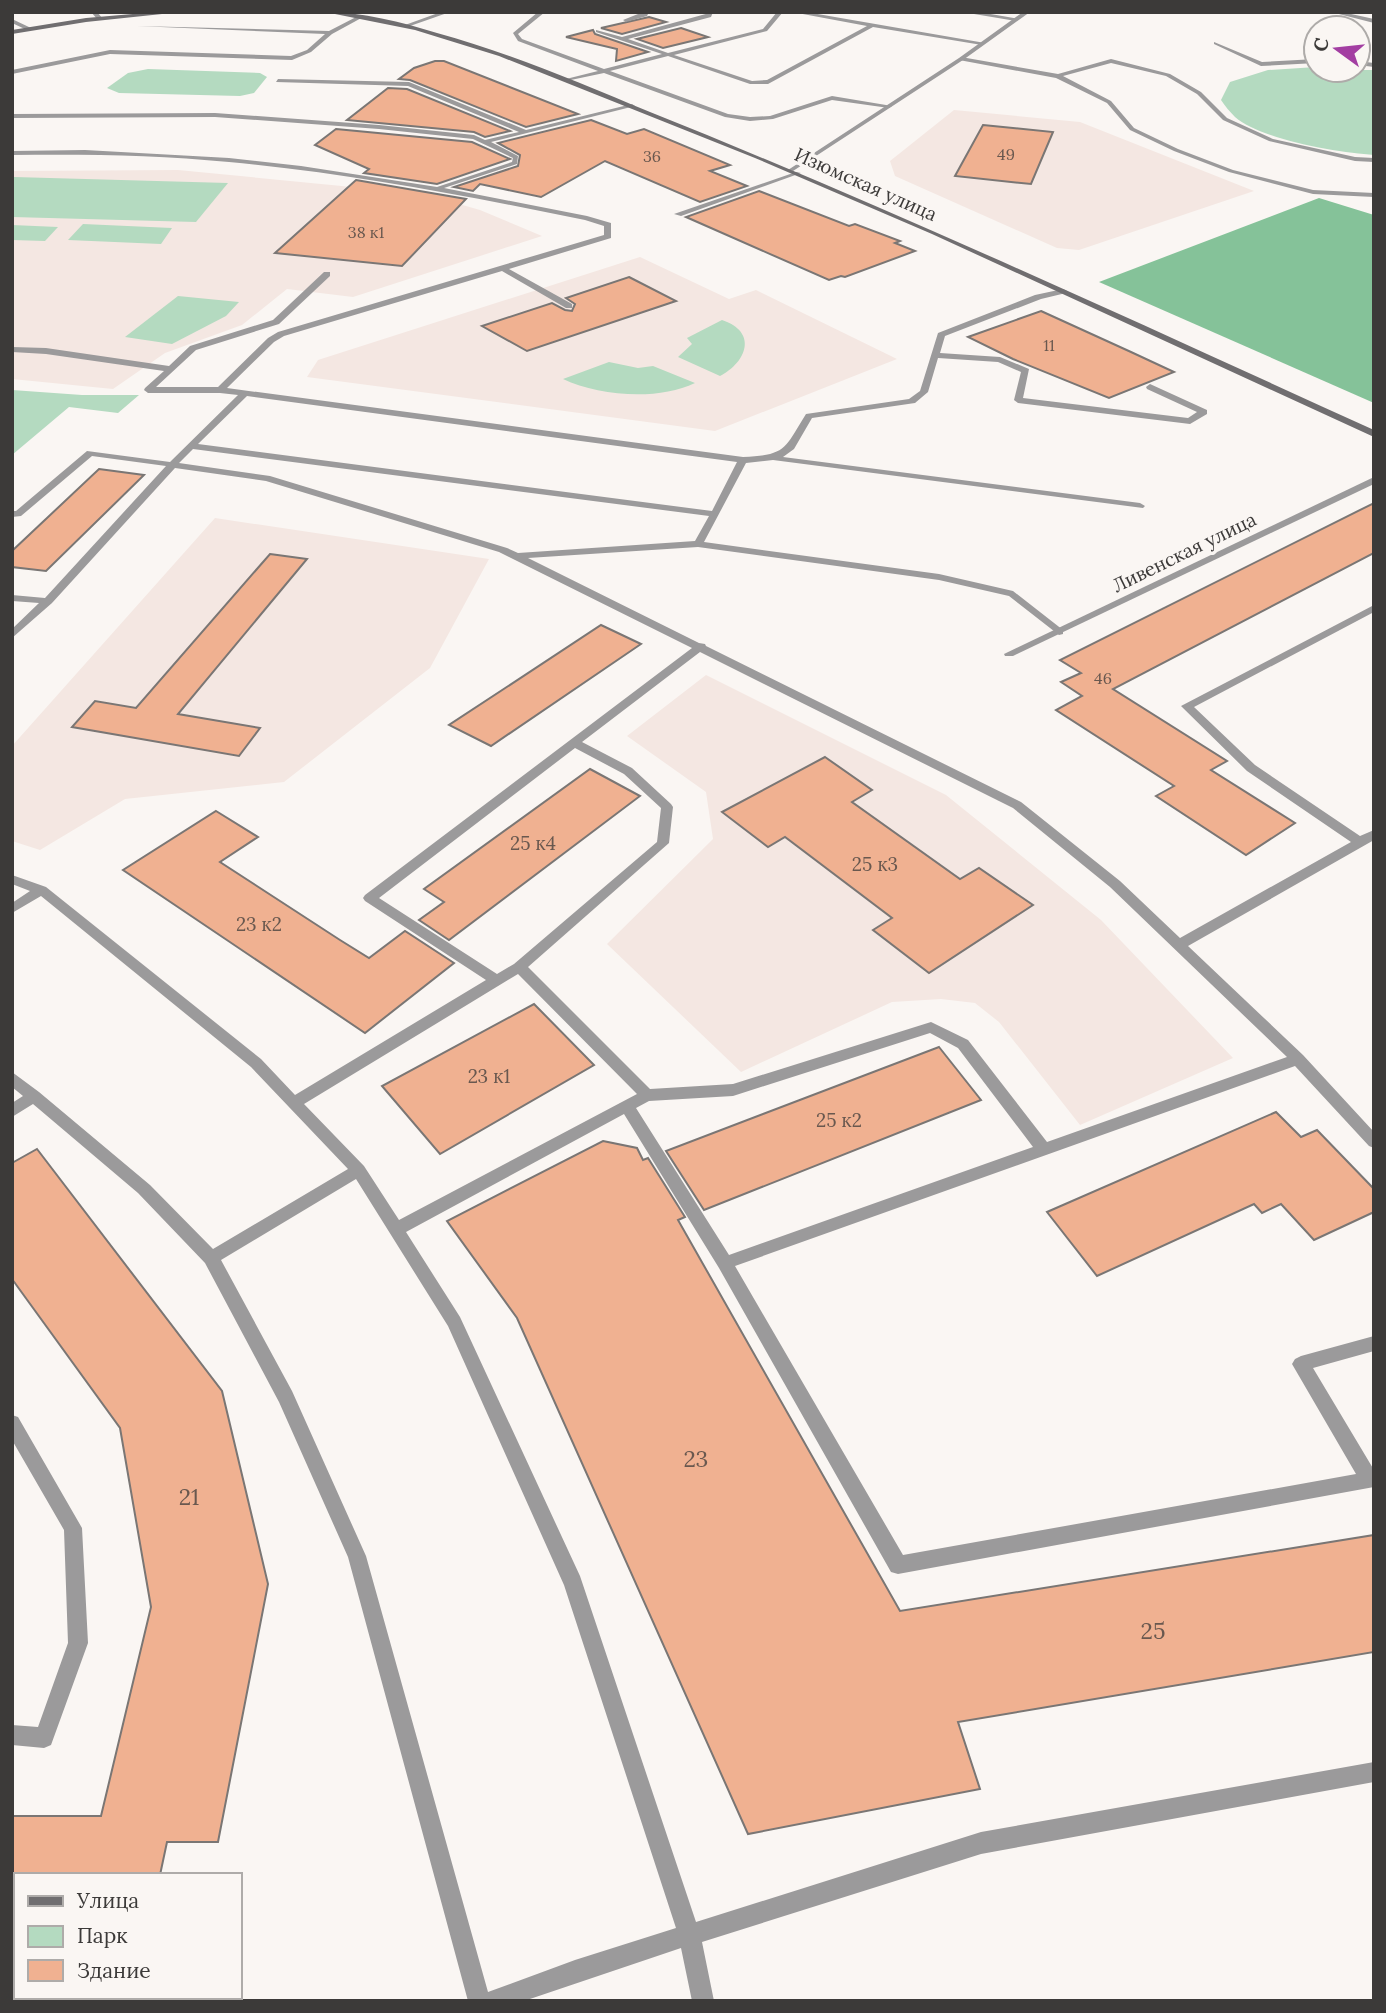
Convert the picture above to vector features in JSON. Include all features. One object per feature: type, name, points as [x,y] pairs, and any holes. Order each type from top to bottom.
[{"type":"street","points":[[94,12],[100,19]]},
{"type":"street","points":[[12,32],[100,19],[178,12]]},
{"type":"street","name":"Изюмская улица","points":[[328,12],[408,25],[483,47],[794,171],[1374,434]]},
{"type":"street","points":[[408,25],[447,12]]},
{"type":"street","points":[[542,12],[516,34],[520,40],[727,116],[772,118],[832,98],[889,106]]},
{"type":"street","points":[[626,20],[645,15],[646,12]]},
{"type":"street","points":[[622,39],[709,16],[710,12]]},
{"type":"street","points":[[568,80],[765,30],[780,12]]},
{"type":"street","points":[[795,12],[982,43]]},
{"type":"street","points":[[965,12],[1016,19]]},
{"type":"street","points":[[678,214],[794,171],[1027,12]]},
{"type":"street","points":[[1334,12],[1374,21]]},
{"type":"street","points":[[12,72],[110,51],[292,58],[309,51],[330,33],[362,16]]},
{"type":"street","points":[[12,21],[29,29]]},
{"type":"street","points":[[598,31],[752,83],[768,82],[872,25]]},
{"type":"street","points":[[140,26],[330,33]]},
{"type":"street","points":[[1216,43],[1261,64],[1302,62]]},
{"type":"street","points":[[961,59],[1058,76],[1108,102],[1132,129],[1187,155],[1231,171],[1313,192],[1374,195]]},
{"type":"street","points":[[1058,76],[1111,61],[1168,75],[1199,93],[1225,119],[1271,140],[1355,159],[1374,160]]},
{"type":"street","points":[[278,81],[409,84],[526,132]]},
{"type":"street","points":[[484,142],[632,106]]},
{"type":"street","points":[[12,116],[215,115],[400,129],[474,137],[516,158],[514,163],[438,187]]},
{"type":"street","points":[[12,153],[92,152],[266,163],[438,187],[587,218],[608,225],[608,236],[503,270],[281,334],[271,340],[220,390]]},
{"type":"street","points":[[503,270],[569,306]]},
{"type":"street","points":[[327,274],[276,323],[192,348],[148,390],[220,390],[743,460],[777,459],[1140,506]]},
{"type":"street","points":[[777,459],[787,454],[808,416],[912,401],[924,392],[941,335],[1038,297],[1063,291]]},
{"type":"street","points":[[12,349],[46,351],[171,369]]},
{"type":"street","points":[[935,355],[1000,360],[1026,371],[1018,400],[1190,421],[1204,412],[1150,387]]},
{"type":"street","points":[[12,635],[48,601],[190,446],[245,393]]},
{"type":"street","points":[[190,446],[715,514]]},
{"type":"street","points":[[12,514],[18,514],[90,453],[267,478],[503,550],[1017,805],[1115,884],[1298,1059],[1374,1142]]},
{"type":"street","points":[[698,544],[743,460]]},
{"type":"street","name":"Ливенская улица","points":[[1009,654],[1374,480]]},
{"type":"street","points":[[516,556],[698,544],[939,577],[1013,594],[1059,632]]},
{"type":"street","points":[[12,598],[48,601]]},
{"type":"street","points":[[1360,842],[1251,768],[1187,706],[1374,608]]},
{"type":"street","points":[[498,981],[370,898],[572,741],[701,646]]},
{"type":"street","points":[[295,1102],[519,967],[663,843],[667,807],[628,771],[572,741]]},
{"type":"street","points":[[1179,945],[1374,834]]},
{"type":"street","points":[[12,879],[41,890],[256,1063],[359,1170],[397,1229],[454,1322],[573,1583],[690,1936],[703,2001]]},
{"type":"street","points":[[12,909],[41,890]]},
{"type":"street","points":[[519,967],[648,1095]]},
{"type":"street","points":[[397,1229],[648,1095],[733,1090],[931,1027],[962,1044],[1044,1150]]},
{"type":"street","points":[[725,1264],[1298,1059]]},
{"type":"street","points":[[12,1078],[144,1189],[211,1258],[286,1397],[357,1556],[479,2001]]},
{"type":"street","points":[[12,1111],[34,1096]]},
{"type":"street","points":[[627,1106],[725,1264],[898,1564],[1370,1480],[1301,1364],[1374,1343]]},
{"type":"street","points":[[211,1258],[359,1170]]},
{"type":"street","points":[[12,1423],[73,1528],[78,1643],[44,1738],[12,1735]]},
{"type":"street","points":[[492,2001],[575,1971],[981,1843],[1374,1772]]},
{"type":"shaded area","points":[[954,110],[1080,122],[1254,191],[1079,250],[1057,248],[895,176],[890,161]]},
{"type":"shaded area","points":[[178,170],[424,194],[480,210],[542,236],[353,297],[287,289],[242,325],[165,353],[113,389],[12,379],[12,171]]},
{"type":"shaded area","points":[[640,257],[729,299],[756,290],[897,359],[715,431],[307,377],[318,360]]},
{"type":"shaded area","points":[[215,518],[489,559],[430,668],[284,782],[125,799],[40,850],[12,841],[12,746]]},
{"type":"shaded area","points":[[706,675],[946,795],[1101,920],[1233,1058],[1080,1125],[999,1022],[975,1003],[941,999],[892,1002],[741,1072],[607,944],[713,839],[706,792],[627,736]]},
{"type":"green space","points":[[1302,68],[1302,84],[1372,84],[1374,70],[1374,155],[1282,139],[1247,125],[1235,117],[1221,100],[1230,82],[1268,70]]},
{"type":"green space","points":[[148,69],[260,73],[267,77],[254,93],[240,96],[119,93],[107,88],[128,73]]},
{"type":"green space","points":[[14,177],[228,183],[196,222],[12,217]]},
{"type":"green space","points":[[1319,198],[1374,215],[1374,403],[1099,282]]},
{"type":"green space","points":[[83,224],[172,228],[161,244],[68,240]]},
{"type":"green space","points":[[12,225],[58,227],[45,241],[12,240]]},
{"type":"green space","points":[[178,296],[239,302],[226,316],[172,344],[125,337]]},
{"type":"green space","points":[[722,320],[733,325],[744,339],[742,355],[729,370],[720,376],[678,357],[692,344],[687,338]]},
{"type":"green space","points":[[609,362],[638,368],[653,366],[695,383],[664,392],[629,394],[594,389],[563,379]]},
{"type":"green space","points":[[12,390],[82,395],[139,395],[118,413],[69,407],[12,455]]},
{"type":"building","points":[[649,17],[666,22],[622,34],[601,28]]},
{"type":"building","points":[[681,28],[708,37],[663,48],[637,39]]},
{"type":"building","points":[[593,30],[595,34],[648,52],[616,61],[617,49],[566,37]]},
{"type":"building","points":[[444,61],[578,114],[526,127],[410,80],[399,79],[414,68]]},
{"type":"building","points":[[388,88],[407,89],[510,131],[485,137],[474,132],[347,120]]},
{"type":"building","points":[[591,120],[627,134],[644,129],[730,165],[710,171],[747,186],[700,202],[605,161],[541,197],[480,184],[473,191],[454,187],[518,166],[520,155],[498,143]]},
{"type":"building","points":[[983,125],[1053,132],[1031,184],[955,176]]},
{"type":"building","points":[[336,129],[472,142],[510,159],[437,184],[364,173],[369,169],[315,145]]},
{"type":"building","points":[[356,180],[466,199],[402,266],[275,253]]},
{"type":"building","points":[[759,191],[849,226],[855,224],[900,241],[895,243],[915,251],[845,277],[829,280],[686,217]]},
{"type":"building","points":[[629,277],[676,301],[527,351],[482,326],[552,303],[572,311],[575,304],[566,298]]},
{"type":"building","points":[[1041,311],[1174,372],[1109,398],[1013,359],[968,337]]},
{"type":"building","points":[[99,469],[144,475],[46,571],[12,567],[12,551]]},
{"type":"building","points":[[1374,503],[1374,553],[1113,689],[1227,761],[1211,770],[1295,823],[1246,855],[1156,796],[1174,786],[1056,710],[1082,696],[1061,682],[1081,673],[1060,660]]},
{"type":"building","points":[[270,554],[307,559],[178,714],[260,728],[239,756],[72,727],[95,701],[136,708]]},
{"type":"building","points":[[601,625],[641,644],[491,746],[449,725]]},
{"type":"building","points":[[825,757],[872,790],[852,802],[960,879],[979,868],[1033,905],[929,973],[873,930],[892,918],[785,837],[768,847],[722,812]]},
{"type":"building","points":[[590,769],[640,796],[449,940],[419,920],[444,902],[424,889]]},
{"type":"building","points":[[216,811],[258,837],[220,862],[340,940],[369,958],[405,931],[454,963],[365,1033],[123,870]]},
{"type":"building","points":[[534,1004],[594,1065],[440,1154],[382,1086]]},
{"type":"building","points":[[939,1047],[981,1100],[704,1210],[666,1151]]},
{"type":"building","points":[[1276,1112],[1301,1137],[1317,1130],[1374,1189],[1374,1212],[1314,1240],[1281,1204],[1262,1213],[1254,1204],[1097,1276],[1047,1212]]},
{"type":"building","points":[[603,1141],[637,1148],[643,1160],[648,1158],[685,1217],[678,1220],[900,1611],[1374,1535],[1374,1652],[958,1722],[980,1789],[748,1834],[517,1318],[447,1221]]},
{"type":"building","points":[[37,1149],[222,1391],[268,1584],[218,1842],[167,1842],[160,1873],[12,1875],[12,1816],[101,1816],[151,1607],[120,1428],[12,1279],[12,1163]]}]
